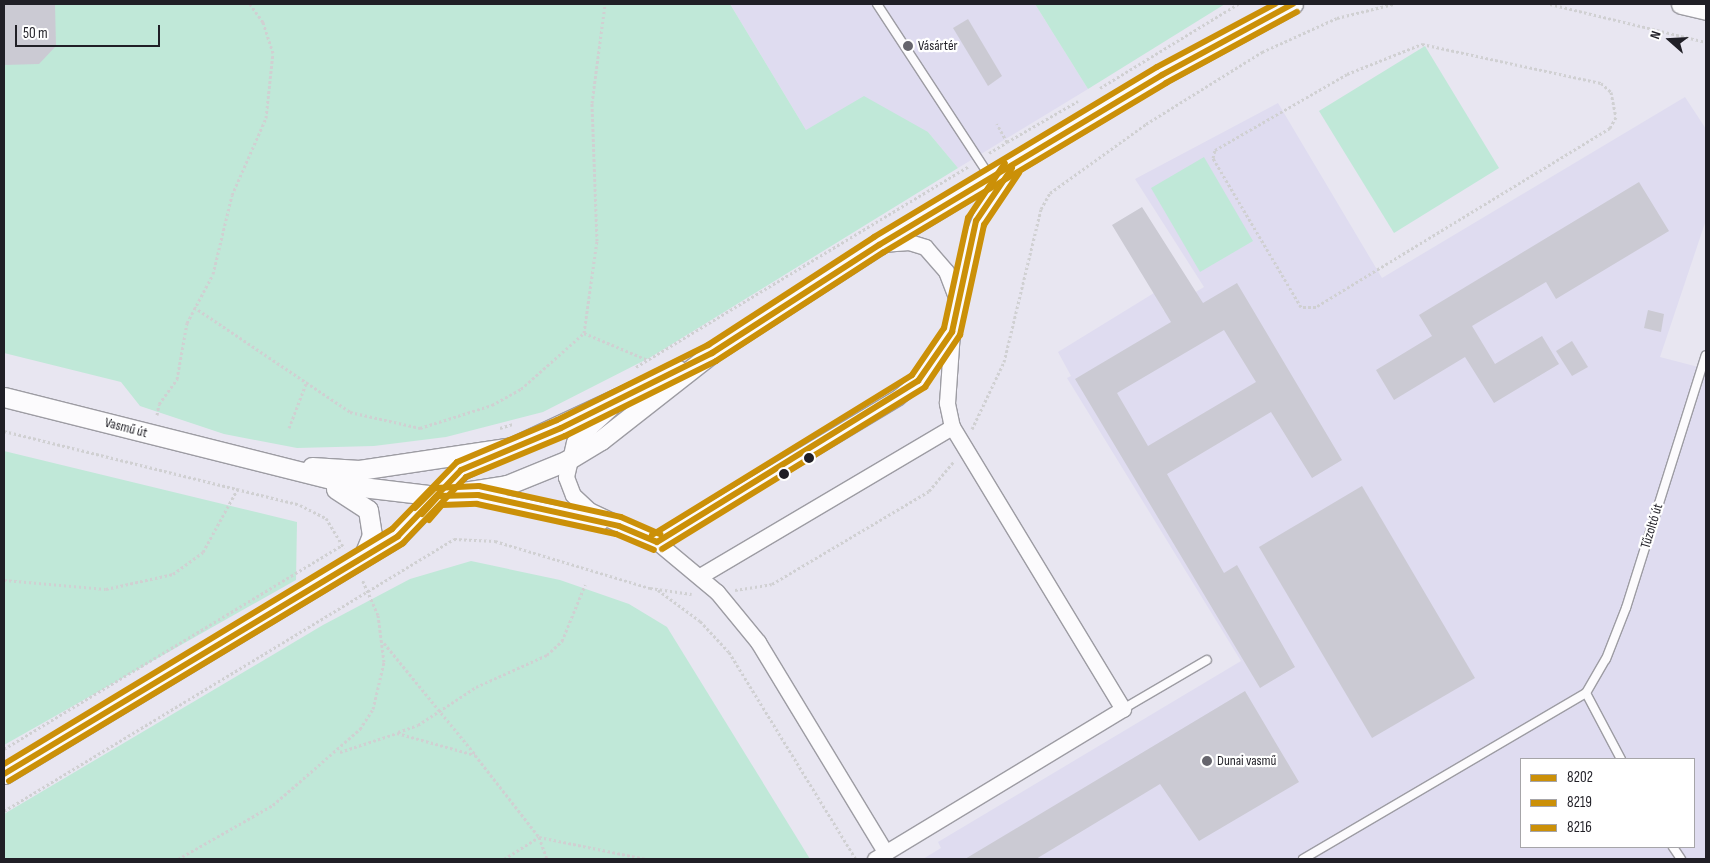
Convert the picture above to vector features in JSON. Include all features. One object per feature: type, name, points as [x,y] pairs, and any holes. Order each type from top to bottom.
[{"type":"street","points":[[438,496],[507,485],[566,461],[601,440],[712,353],[879,244],[1246,26],[1293,4]]},
{"type":"street","points":[[1681,4],[1706,10]]},
{"type":"street","points":[[629,395],[588,424],[566,461],[573,495],[589,510],[619,526],[657,542],[717,592],[758,642],[884,857],[1123,709],[952,428],[947,403],[952,332],[957,299],[976,221],[999,182],[1021,160]]},
{"type":"street","points":[[879,244],[909,242],[925,247],[946,272],[957,299]]},
{"type":"street","points":[[657,542],[898,397],[918,381],[952,332]]},
{"type":"street","points":[[4,774],[398,536],[461,470],[629,395],[712,353]]},
{"type":"street","name":"Vasmű út","points":[[4,397],[249,460]]},
{"type":"street","points":[[700,576],[952,428]]},
{"type":"street","points":[[249,460],[359,470],[512,447]]},
{"type":"street","points":[[249,460],[306,476],[347,493],[368,510],[372,535],[358,560]]},
{"type":"street","points":[[306,476],[438,496],[507,500],[619,526]]},
{"type":"lane","points":[[877,4],[991,179]]},
{"type":"lane","name":"Tűzoltó út","points":[[1586,692],[1606,659],[1626,608],[1706,355]]},
{"type":"lane","points":[[1123,709],[1207,660]]},
{"type":"lane","points":[[1303,859],[1586,692],[1620,758]]},
{"type":"lane","points":[[1674,848],[1681,859]]},
{"type":"path","points":[[164,417],[155,414],[177,380],[194,307],[213,274],[232,195],[266,118],[273,53],[263,22],[250,4]]},
{"type":"path","points":[[194,307],[350,412],[420,428],[492,405],[521,389],[584,333],[597,241],[592,103],[605,4]]},
{"type":"path","points":[[1095,91],[1238,4]]},
{"type":"path","points":[[4,811],[454,539],[470,538],[533,551],[658,590],[717,592],[772,584],[929,491],[963,446],[1004,362],[1041,209],[1050,193],[1146,124],[1262,52],[1337,18],[1393,4]]},
{"type":"path","points":[[1550,4],[1706,42]]},
{"type":"path","points":[[1422,44],[1593,81],[1611,92],[1616,105],[1610,128],[1309,308],[1292,298],[1213,158],[1215,150],[1347,74],[1422,44]]},
{"type":"path","points":[[631,369],[1007,142],[1087,96]]},
{"type":"path","points":[[997,124],[1007,142]]},
{"type":"path","points":[[584,333],[648,360]]},
{"type":"path","points":[[288,428],[307,382]]},
{"type":"path","points":[[493,430],[519,422]]},
{"type":"path","points":[[4,431],[300,504],[326,518],[342,545],[358,560]]},
{"type":"path","points":[[4,580],[106,589],[173,574],[203,552],[238,488]]},
{"type":"path","points":[[4,749],[342,545]]},
{"type":"path","points":[[338,752],[396,733],[437,713],[476,687],[547,655],[562,641],[585,585]]},
{"type":"path","points":[[658,590],[700,621],[729,652],[856,859]]},
{"type":"path","points":[[178,859],[273,806],[338,752],[373,709],[382,677],[384,642],[369,591]]},
{"type":"path","points":[[384,642],[437,713],[475,755],[539,837],[547,859]]},
{"type":"path","points":[[396,733],[475,755]]},
{"type":"path","points":[[504,859],[539,837],[646,859]]},
{"type":"shaded area","name":"Vásártér","points":[[730,4],[1035,4],[1088,89],[958,168],[928,132],[806,130]]},
{"type":"shaded area","points":[[1685,97],[1706,129],[1706,220],[1660,357],[1706,369],[1706,859],[923,859],[941,848],[938,842],[1241,661],[1067,378],[1071,376],[1058,352],[1154,293],[1164,311],[1204,287],[1135,179],[1278,103],[1382,278]]},
{"type":"green space","points":[[4,4],[730,4],[806,130],[864,96],[928,132],[958,168],[651,357],[543,412],[446,437],[374,446],[297,448],[224,434],[140,406],[121,382],[4,353]]},
{"type":"green space","points":[[1035,4],[1225,4],[1088,89]]},
{"type":"green space","points":[[1425,46],[1499,168],[1394,233],[1319,111]]},
{"type":"green space","points":[[1204,157],[1253,241],[1200,272],[1151,188]]},
{"type":"green space","points":[[4,451],[297,522],[296,580],[4,745]]},
{"type":"green space","points":[[471,561],[560,580],[629,604],[667,627],[810,859],[4,859],[4,814],[323,625],[410,579]]},
{"type":"building","points":[[4,4],[55,4],[56,46],[39,64],[4,65]]},
{"type":"building","points":[[968,19],[1002,76],[988,86],[953,28]]},
{"type":"building","points":[[1639,182],[1669,231],[1556,299],[1546,282],[1472,326],[1495,364],[1542,336],[1559,364],[1494,403],[1465,357],[1394,400],[1376,370],[1432,336],[1419,315]]},
{"type":"building","points":[[1142,207],[1203,303],[1237,283],[1342,460],[1312,478],[1271,412],[1167,474],[1224,573],[1237,565],[1295,667],[1260,688],[1075,379],[1171,322],[1112,225]],"holes":[[[1224,330],[1256,382],[1148,446],[1117,393]]]},
{"type":"building","points":[[1648,310],[1664,314],[1661,332],[1644,328]]},
{"type":"building","points":[[1572,341],[1588,367],[1572,376],[1556,351]]},
{"type":"building","points":[[1362,486],[1475,678],[1372,738],[1259,547]]},
{"type":"building","name":"Dunai vasmű","points":[[1245,691],[1299,782],[1199,841],[1160,784],[1036,859],[965,859]]},
{"type":"transit line","name":"8216","points":[[4,764],[392,529],[457,462],[557,420],[708,345],[874,237],[1157,67],[1275,4]]},
{"type":"transit line","name":"8202","points":[[4,774],[398,536],[461,470],[561,428],[712,353],[879,245],[1162,75],[1293,4]]},
{"type":"transit line","name":"8219","points":[[9,781],[403,543],[466,477],[565,436],[716,361],[884,252],[1166,83],[1297,12]]},
{"type":"transit line","name":"8216","points":[[652,535],[912,375],[944,328],[968,218],[1005,163]]},
{"type":"transit line","name":"8202","points":[[657,542],[918,381],[952,332],[976,221],[1012,168]]},
{"type":"transit line","name":"8219","points":[[662,549],[925,387],[960,335],[984,225],[1019,173]]},
{"type":"transit line","name":"8216","points":[[415,508],[435,488],[479,486],[621,517],[660,534]]},
{"type":"transit line","name":"8202","points":[[422,514],[438,496],[478,495],[619,526],[657,542]]},
{"type":"transit line","name":"8219","points":[[429,520],[442,505],[477,504],[616,534],[654,550]]},
{"type":"place","name":"Vásártér","points":[[908,46]]},
{"type":"place","name":"Dunai vasmű","points":[[1207,761]]}]
